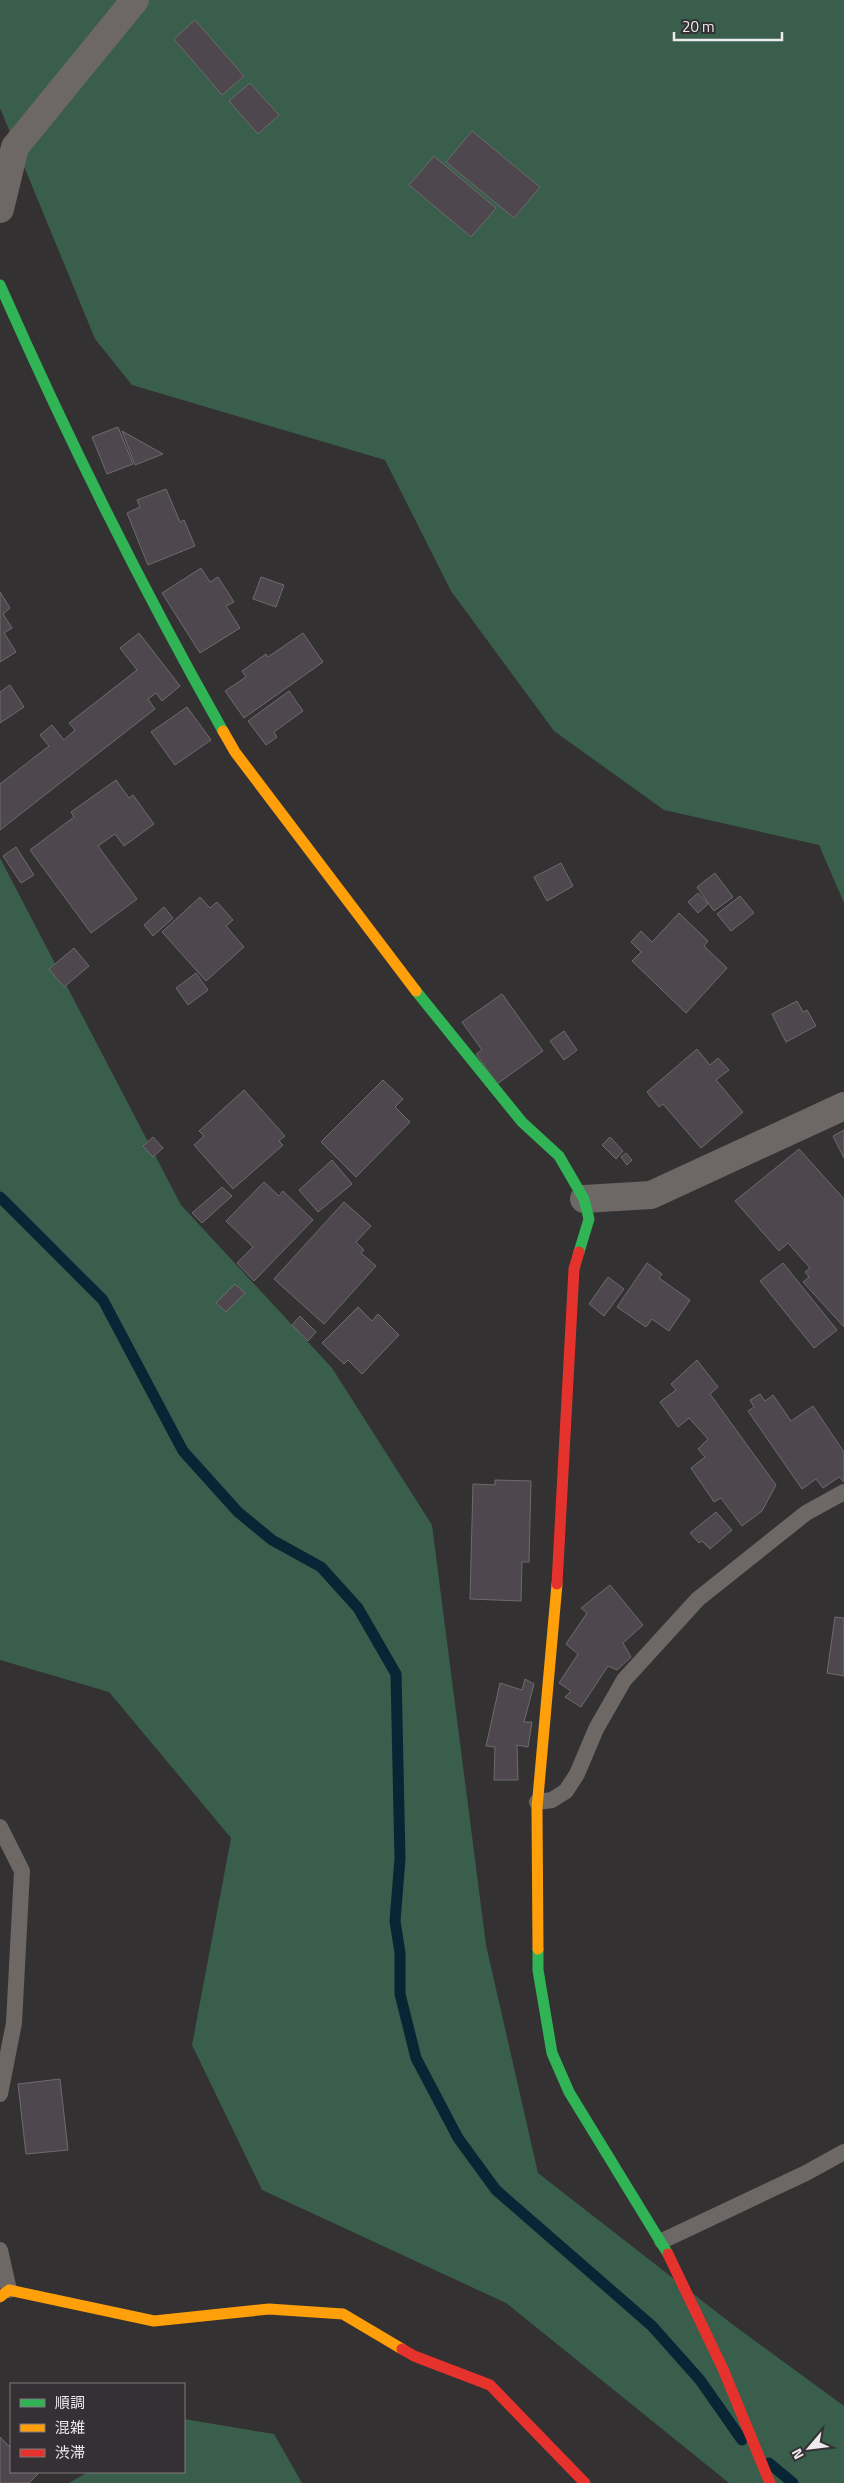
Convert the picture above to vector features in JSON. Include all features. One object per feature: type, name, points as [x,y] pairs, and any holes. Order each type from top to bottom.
[{"type":"street","points":[[0,209],[15,147],[136,0]]},
{"type":"street","points":[[0,285],[46,390],[164,626],[235,752],[389,957],[522,1122],[559,1156],[584,1199],[589,1219],[574,1269],[555,1616],[537,1802],[538,1970],[552,2053],[569,2092],[662,2241],[723,2369],[770,2483]]},
{"type":"street","points":[[584,1199],[651,1195],[844,1106]]},
{"type":"street","points":[[4,2294],[154,2321],[269,2309],[343,2314],[414,2356],[490,2385],[585,2483]]},
{"type":"lane","points":[[537,1802],[552,1800],[566,1791],[577,1774],[596,1729],[624,1680],[698,1599],[806,1513],[844,1492]]},
{"type":"lane","points":[[0,1827],[22,1872],[14,2023],[0,2094]]},
{"type":"lane","points":[[662,2241],[806,2173],[844,2152]]},
{"type":"lane","points":[[0,2250],[4,2294]]},
{"type":"green space","points":[[0,0],[844,0],[844,903],[819,845],[664,810],[554,731],[451,591],[385,460],[132,385],[95,339],[0,108]]},
{"type":"green space","points":[[0,858],[181,1205],[332,1368],[432,1525],[486,1945],[538,2173],[732,2324],[844,2406],[844,2483],[729,2483],[506,2303],[262,2190],[192,2045],[231,1838],[109,1692],[0,1660]]},
{"type":"green space","points":[[185,2419],[274,2434],[302,2483],[69,2483],[86,2473],[185,2473]]},
{"type":"building","points":[[195,20],[244,76],[222,95],[174,39]]},
{"type":"building","points":[[250,83],[279,115],[258,134],[229,101]]},
{"type":"building","points":[[472,131],[540,187],[514,218],[446,162]]},
{"type":"building","points":[[434,156],[496,208],[471,237],[409,185]]},
{"type":"building","points":[[118,427],[133,464],[107,474],[92,437]]},
{"type":"building","points":[[122,431],[163,454],[135,465]]},
{"type":"building","points":[[166,489],[180,522],[184,520],[195,546],[148,565],[127,513],[140,507],[137,500]]},
{"type":"building","points":[[201,568],[210,582],[218,577],[234,602],[226,606],[240,628],[200,653],[162,593]]},
{"type":"building","points":[[261,577],[284,585],[276,607],[253,599]]},
{"type":"building","points":[[0,592],[10,608],[3,614],[12,628],[4,633],[16,652],[0,662]]},
{"type":"building","points":[[139,633],[180,686],[162,701],[156,693],[148,699],[155,709],[0,830],[0,784],[49,746],[40,735],[52,725],[64,740],[75,730],[69,723],[137,670],[120,648]]},
{"type":"building","points":[[303,633],[323,662],[244,718],[225,691],[246,677],[242,671],[266,654],[268,657]]},
{"type":"building","points":[[10,685],[24,707],[0,723],[0,692]]},
{"type":"building","points":[[289,691],[303,711],[274,732],[277,737],[266,745],[248,721]]},
{"type":"building","points":[[187,707],[211,740],[175,765],[151,732]]},
{"type":"building","points":[[116,780],[129,798],[133,795],[154,824],[124,846],[115,834],[98,846],[137,899],[91,933],[30,850],[74,817],[71,812]]},
{"type":"building","points":[[16,847],[34,875],[21,883],[3,856]]},
{"type":"building","points":[[561,863],[573,886],[547,901],[534,877]]},
{"type":"building","points":[[715,873],[733,897],[714,911],[697,887]]},
{"type":"building","points":[[698,893],[708,904],[698,913],[688,902]]},
{"type":"building","points":[[740,896],[754,913],[731,931],[717,914]]},
{"type":"building","points":[[200,897],[210,908],[217,902],[233,920],[226,926],[244,947],[206,981],[162,932]]},
{"type":"building","points":[[164,907],[173,918],[153,936],[144,925]]},
{"type":"building","points":[[679,913],[708,941],[704,946],[727,968],[686,1013],[632,961],[641,952],[631,942],[641,931],[652,942]]},
{"type":"building","points":[[74,948],[89,966],[64,987],[49,969]]},
{"type":"building","points":[[196,973],[208,990],[188,1005],[176,988]]},
{"type":"building","points":[[502,994],[543,1051],[497,1084],[476,1054],[482,1050],[462,1022]]},
{"type":"building","points":[[797,1001],[803,1012],[807,1010],[816,1026],[786,1042],[772,1014]]},
{"type":"building","points":[[564,1031],[577,1050],[564,1060],[550,1041]]},
{"type":"building","points":[[697,1049],[710,1065],[718,1058],[729,1070],[716,1080],[743,1112],[701,1148],[663,1104],[659,1107],[647,1092]]},
{"type":"building","points":[[383,1080],[403,1099],[395,1107],[410,1122],[356,1177],[321,1142]]},
{"type":"building","points":[[244,1090],[285,1136],[279,1141],[283,1145],[233,1189],[194,1145],[204,1136],[199,1131]]},
{"type":"building","points":[[844,1130],[844,1158],[833,1136]]},
{"type":"building","points":[[153,1137],[163,1148],[153,1157],[143,1146]]},
{"type":"building","points":[[610,1137],[623,1151],[616,1159],[602,1145]]},
{"type":"building","points":[[799,1149],[844,1199],[844,1327],[803,1282],[809,1277],[805,1272],[810,1268],[788,1243],[779,1251],[735,1201]]},
{"type":"building","points":[[626,1153],[632,1160],[627,1165],[621,1157]]},
{"type":"building","points":[[332,1160],[352,1184],[318,1212],[299,1190]]},
{"type":"building","points":[[264,1182],[279,1196],[283,1191],[313,1220],[254,1281],[237,1263],[253,1247],[226,1221]]},
{"type":"building","points":[[222,1187],[232,1196],[202,1223],[192,1213]]},
{"type":"building","points":[[344,1202],[371,1226],[356,1242],[364,1250],[361,1253],[376,1266],[324,1324],[274,1279]]},
{"type":"building","points":[[647,1263],[662,1274],[659,1278],[690,1300],[669,1331],[652,1319],[646,1327],[617,1307]]},
{"type":"building","points":[[783,1263],[837,1330],[814,1348],[760,1281]]},
{"type":"building","points":[[608,1277],[624,1289],[604,1316],[589,1304]]},
{"type":"building","points":[[235,1284],[245,1293],[226,1312],[216,1303]]},
{"type":"building","points":[[358,1307],[372,1321],[378,1314],[399,1335],[362,1374],[348,1360],[344,1364],[322,1343]]},
{"type":"building","points":[[300,1316],[316,1332],[308,1341],[292,1325]]},
{"type":"building","points":[[697,1360],[718,1387],[710,1394],[776,1485],[762,1511],[742,1526],[721,1498],[714,1502],[691,1468],[705,1457],[698,1449],[708,1439],[689,1418],[678,1427],[660,1402],[676,1390],[671,1384]]},
{"type":"building","points":[[760,1394],[765,1401],[773,1395],[791,1421],[813,1406],[844,1452],[844,1482],[839,1477],[823,1488],[816,1479],[802,1489],[748,1411],[754,1407],[750,1400]]},
{"type":"building","points":[[495,1480],[531,1481],[529,1562],[522,1562],[521,1601],[470,1599],[473,1484],[495,1485]]},
{"type":"building","points":[[716,1512],[732,1530],[710,1549],[702,1541],[699,1543],[690,1533]]},
{"type":"building","points":[[610,1585],[643,1625],[623,1643],[631,1657],[617,1670],[608,1666],[581,1707],[565,1697],[571,1691],[559,1683],[578,1654],[566,1644],[587,1613],[581,1608]]},
{"type":"building","points":[[835,1617],[844,1618],[844,1676],[827,1673]]},
{"type":"building","points":[[525,1679],[534,1684],[524,1722],[532,1722],[528,1747],[517,1745],[518,1780],[494,1780],[495,1747],[486,1746],[500,1683],[522,1690]]},
{"type":"building","points":[[60,2079],[68,2150],[26,2154],[18,2084]]},
{"type":"building","points":[[0,2437],[10,2447],[10,2473],[38,2474],[29,2483],[0,2483]]},
{"type":"waterway","points":[[0,1197],[103,1300],[183,1451],[238,1512],[272,1540],[321,1567],[358,1608],[396,1674],[400,1859],[395,1921],[400,1953],[400,1994],[416,2058],[458,2138],[496,2190],[652,2326],[700,2380],[742,2440]]},
{"type":"waterway","points":[[769,2463],[793,2483]]},
{"type":"traffic: fast","points":[[0,285],[78,455],[163,622],[223,731]]},
{"type":"traffic: fast","points":[[416,991],[522,1122],[559,1156],[584,1199],[589,1219],[579,1252]]},
{"type":"traffic: fast","points":[[538,1949],[538,1970],[552,2053],[569,2092],[668,2254]]},
{"type":"traffic: slow","points":[[223,731],[235,752],[416,991]]},
{"type":"traffic: slow","points":[[538,1949],[537,1808],[557,1584]]},
{"type":"traffic: slow","points":[[0,2297],[9,2290],[154,2321],[269,2309],[343,2314],[402,2349]]},
{"type":"traffic: jam","points":[[557,1584],[574,1269],[579,1252]]},
{"type":"traffic: jam","points":[[668,2254],[723,2369],[770,2483]]},
{"type":"traffic: jam","points":[[402,2349],[414,2356],[490,2385],[585,2483]]}]
